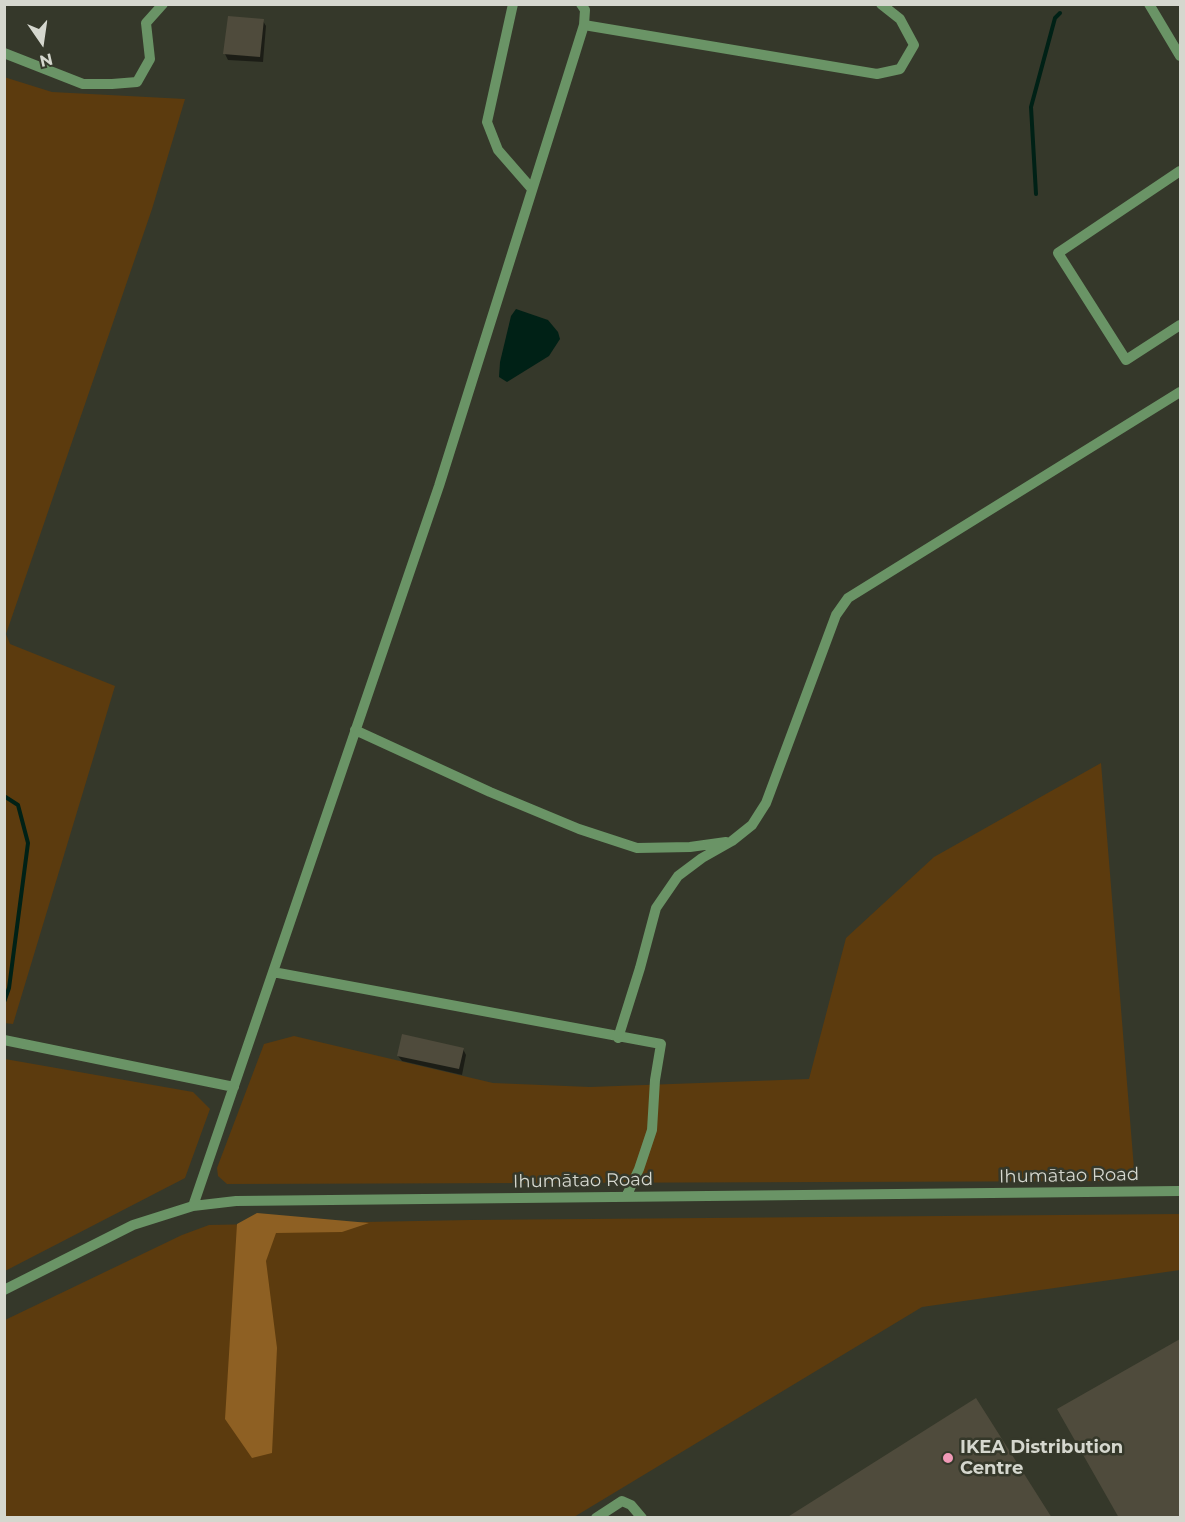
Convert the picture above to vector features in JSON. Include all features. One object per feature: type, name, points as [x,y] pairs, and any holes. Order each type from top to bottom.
[{"type":"street","points":[[4,53],[83,84],[136,82],[150,59],[146,23],[163,4]]},
{"type":"street","points":[[513,4],[487,122],[498,150],[532,189]]},
{"type":"street","points":[[193,1206],[438,486],[584,25],[585,10],[581,4]]},
{"type":"street","points":[[584,25],[878,74],[900,69],[914,45],[900,19],[881,4]]},
{"type":"street","points":[[1149,4],[1180,56]]},
{"type":"street","points":[[1180,171],[1058,253],[1126,360],[1180,325]]},
{"type":"street","points":[[618,1038],[656,908],[678,876],[702,858],[732,841],[752,825],[766,803],[836,615],[848,598],[1180,392]]},
{"type":"street","points":[[355,730],[490,792],[579,828],[637,848],[690,847],[732,841]]},
{"type":"street","points":[[273,972],[618,1038],[661,1044],[655,1080],[652,1130],[639,1169],[626,1197]]},
{"type":"street","points":[[4,1040],[234,1087]]},
{"type":"street","name":"Ihumātao Road","points":[[4,1290],[133,1225],[193,1206],[236,1201],[1180,1191]]},
{"type":"street","points":[[596,1518],[622,1501],[632,1505],[642,1518]]},
{"type":"shaded area","points":[[4,77],[52,92],[185,99],[152,209],[6,634],[10,644],[115,686],[13,1024],[4,1023]]},
{"type":"shaded area","points":[[516,309],[548,320],[558,332],[560,339],[549,356],[507,382],[499,377],[500,362],[511,316]]},
{"type":"shaded area","points":[[1101,763],[1135,1181],[227,1184],[218,1176],[217,1168],[264,1044],[294,1036],[493,1083],[590,1087],[809,1079],[846,938],[934,857]]},
{"type":"shaded area","points":[[5,1059],[193,1092],[210,1109],[185,1178],[5,1271]]},
{"type":"shaded area","points":[[257,1213],[369,1223],[342,1232],[276,1233],[266,1261],[277,1348],[272,1453],[252,1458],[225,1419],[237,1224]]},
{"type":"shaded area","points":[[1180,1214],[1180,1270],[922,1307],[574,1517],[5,1518],[5,1320],[182,1235],[209,1225],[469,1220]]},
{"type":"building","points":[[228,16],[264,19],[260,57],[223,54]]},
{"type":"building","points":[[402,1034],[464,1048],[459,1069],[397,1056]]},
{"type":"building","points":[[1180,1339],[1180,1518],[1119,1518],[1057,1409]]},
{"type":"building","name":"IKEA Distribution Centre","points":[[976,1398],[1052,1518],[786,1518]]},
{"type":"waterway","points":[[1036,194],[1031,107],[1055,18],[1060,13]]},
{"type":"waterway","points":[[4,796],[18,805],[28,843],[9,988],[4,1002]]},
{"type":"place","name":"IKEA Distribution Centre","points":[[948,1458]]}]
